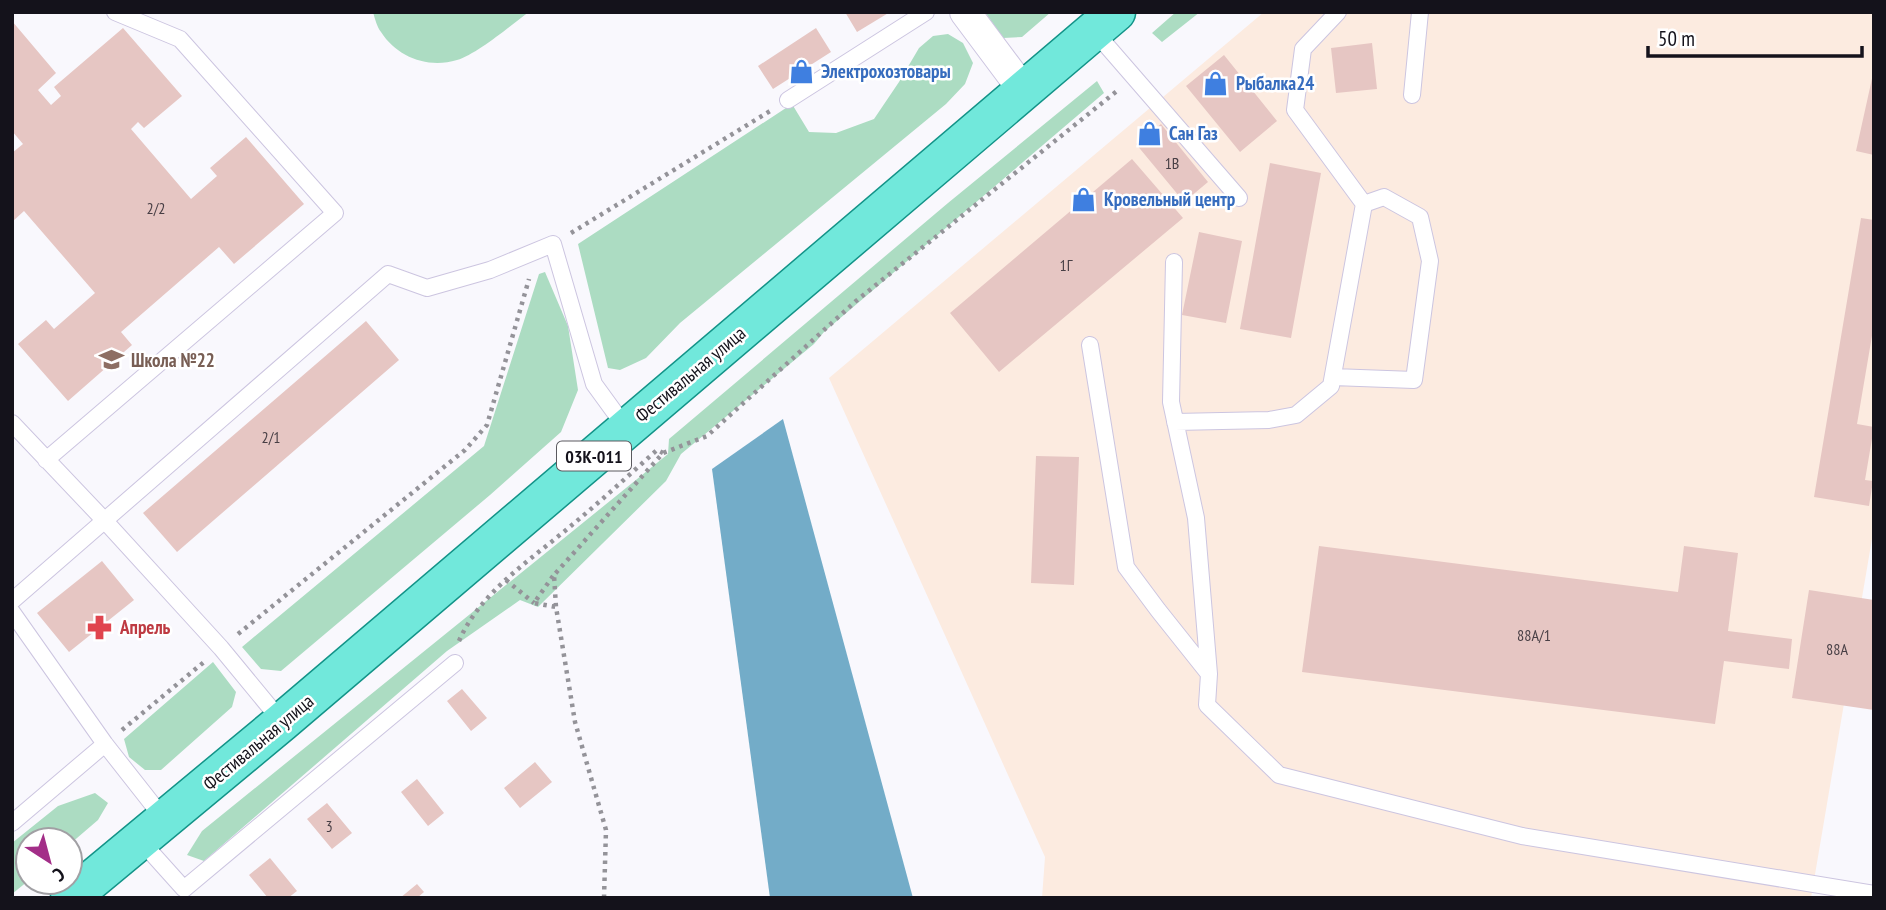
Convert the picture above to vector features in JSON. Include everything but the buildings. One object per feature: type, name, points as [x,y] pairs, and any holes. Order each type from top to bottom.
[{"type":"main road","name":"Фестивальная улица","points":[[70,898],[282,722],[1105,22]]},
{"type":"street","points":[[965,12],[1024,91]]},
{"type":"lane","points":[[46,460],[335,213],[180,38],[114,12]]},
{"type":"lane","points":[[788,100],[926,12]]},
{"type":"lane","points":[[1175,422],[1269,420],[1296,415],[1331,386],[1364,204],[1295,110],[1303,48],[1338,12]]},
{"type":"lane","points":[[1412,95],[1420,12]]},
{"type":"lane","points":[[1105,22],[1134,77],[1239,198]]},
{"type":"lane","points":[[1333,376],[1413,380],[1430,261],[1420,217],[1384,197],[1364,204]]},
{"type":"lane","points":[[12,601],[388,274],[427,288],[490,270],[553,244],[594,384],[626,428]]},
{"type":"lane","points":[[1174,262],[1171,402],[1196,518],[1209,674],[1207,705],[1279,775],[1522,836],[1874,894]]},
{"type":"lane","points":[[1090,345],[1126,567],[1209,674]]},
{"type":"lane","points":[[12,424],[221,648],[282,722]]},
{"type":"lane","points":[[12,612],[105,744],[152,830],[179,894],[456,663]]},
{"type":"lane","points":[[12,822],[105,744]]},
{"type":"path","points":[[534,603],[554,576],[663,453],[707,436],[856,301],[1134,77]]},
{"type":"path","points":[[105,744],[465,450],[486,425],[533,266],[553,244],[788,100]]},
{"type":"path","points":[[554,576],[556,607],[575,722],[606,830],[604,898]]},
{"type":"path","points":[[506,580],[534,603],[556,607]]},
{"type":"shaded area","points":[[1264,12],[1874,12],[1874,527],[1811,898],[1042,898],[1045,857],[829,378]]},
{"type":"green space","points":[[373,12],[529,12],[465,57],[435,63],[414,59],[396,48],[380,30]]},
{"type":"green space","points":[[985,12],[1051,12],[1022,37],[1003,38]]},
{"type":"green space","points":[[1176,12],[1200,12],[1162,42],[1152,33]]},
{"type":"green space","points":[[948,34],[963,43],[973,63],[965,84],[946,104],[680,323],[646,358],[620,370],[608,368],[578,244],[792,104],[809,132],[836,133],[874,119],[919,48],[933,36]]},
{"type":"green space","points":[[1097,81],[1104,93],[824,332],[814,344],[681,454],[666,481],[538,607],[520,600],[447,651],[204,861],[187,855],[202,831],[668,454],[669,439]]},
{"type":"green space","points":[[545,272],[568,326],[578,390],[561,432],[281,671],[261,669],[242,647],[484,446],[539,274]]},
{"type":"green space","points":[[213,662],[236,692],[232,707],[161,770],[145,770],[129,757],[124,739]]},
{"type":"green space","points":[[95,793],[108,803],[98,820],[84,832],[84,826],[33,826],[58,806]]},
{"type":"green space","points":[[14,841],[12,894],[12,843]]},
{"type":"water","points":[[783,419],[913,898],[770,898],[712,469]]},
{"type":"place","name":"Электрохозтовары","points":[[801,71]]},
{"type":"place","name":"Рыбалка24","points":[[1216,83]]},
{"type":"place","name":"Сан Газ","points":[[1149,133]]},
{"type":"place","name":"Кровельный центр","points":[[1084,199]]},
{"type":"place","name":"Школа №22","points":[[111,360]]},
{"type":"place","name":"Апрель","points":[[100,627]]}]
